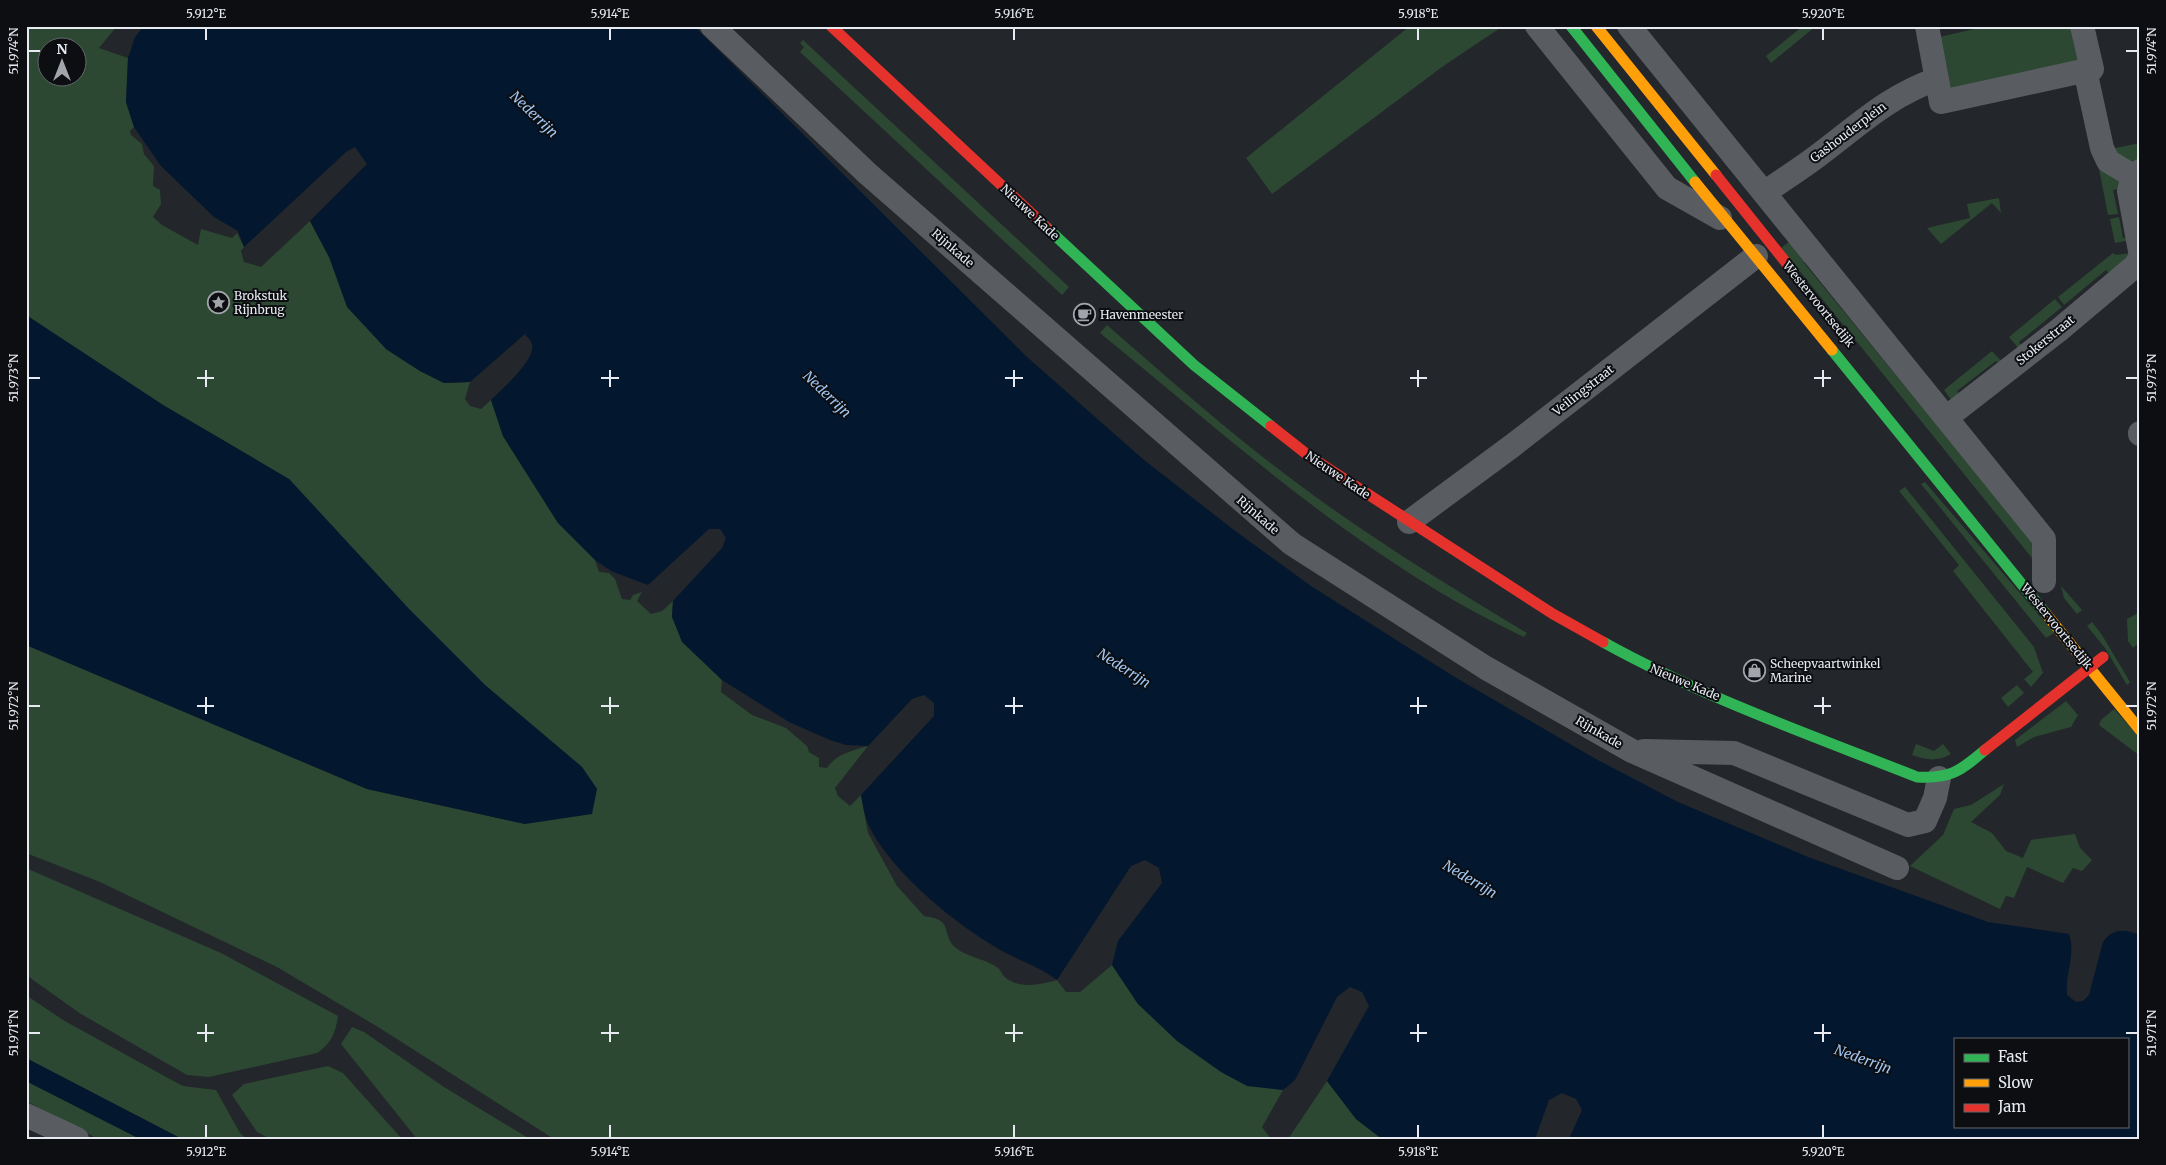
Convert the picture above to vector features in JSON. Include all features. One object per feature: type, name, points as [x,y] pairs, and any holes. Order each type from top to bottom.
[{"type":"street","name":"Rijnkade","points":[[712,26],[740,55],[868,174],[1292,544],[1486,668],[1632,751],[1896,868]]},
{"type":"street","points":[[732,26],[740,55]]},
{"type":"street","name":"Nieuwe Kade","points":[[831,26],[1194,365],[1309,456],[1553,614],[1641,663],[1767,718],[1917,777],[1939,778],[1962,769],[2091,667],[2105,661]]},
{"type":"street","name":"Westervoortsedijk","points":[[1537,26],[1667,188],[1726,222]]},
{"type":"street","name":"Westervoortsedijk","points":[[1628,26],[2044,539],[2042,578]]},
{"type":"street","points":[[1931,27],[1941,102],[2092,69],[2082,26]]},
{"type":"street","name":"Westervoortsedijk","points":[[1583,28],[1726,222],[1756,256],[2091,667],[2140,730]]},
{"type":"street","name":"Westervoortsedijk","points":[[1583,28],[1793,272]]},
{"type":"street","points":[[2084,70],[2102,148],[2108,161],[2136,173],[2129,191],[2140,251]]},
{"type":"street","name":"Gashouderplein","points":[[1764,193],[1824,151],[1870,113],[1912,88],[1937,80]]},
{"type":"street","name":"Veilingstraat","points":[[1409,522],[1512,446],[1756,256]]},
{"type":"street","name":"Stokerstraat","points":[[1946,418],[2059,330],[2135,266],[2140,258]]},
{"type":"street","name":"Westervoortsedijk","points":[[2095,644],[2105,661]]},
{"type":"street","points":[[2115,681],[2139,709]]},
{"type":"street","points":[[1632,751],[1734,753],[1908,825],[1925,821],[1935,798],[1939,778]]},
{"type":"street","points":[[26,1115],[77,1139]]},
{"type":"green space","points":[[27,26],[117,26],[99,48],[128,58],[126,102],[134,127],[130,131],[131,135],[142,144],[144,154],[154,166],[153,186],[160,190],[161,204],[153,217],[162,225],[198,245],[201,229],[232,238],[237,233],[244,247],[241,251],[244,262],[261,267],[310,221],[329,257],[386,349],[420,371],[444,383],[470,382],[465,399],[470,406],[481,409],[491,400],[503,436],[558,523],[595,560],[599,572],[609,573],[615,579],[622,599],[630,600],[633,595],[642,592],[637,601],[651,614],[662,611],[673,601],[672,617],[706,664],[722,680],[721,692],[752,715],[786,728],[807,746],[809,752],[819,758],[819,767],[827,768],[840,756],[868,746],[835,788],[838,796],[850,806],[861,795],[868,833],[897,886],[924,916],[934,918],[944,924],[951,943],[956,948],[994,965],[1004,976],[1017,984],[1031,985],[1057,980],[1066,992],[1080,992],[1112,965],[1138,1004],[1247,1085],[1283,1090],[1262,1127],[1271,1139],[554,1139],[378,1027],[277,967],[100,882],[26,853],[26,645],[367,789],[525,824],[597,789],[582,767],[485,685],[409,609],[289,479],[163,405],[26,315]]},
{"type":"green space","points":[[1410,26],[1503,26],[1442,67],[1272,194],[1246,158]]},
{"type":"green space","points":[[1803,26],[1816,26],[1771,63],[1766,56]]},
{"type":"green space","points":[[1987,26],[2073,26],[2081,65],[1947,94],[1935,38]]},
{"type":"green space","points":[[803,40],[1069,287],[1062,295],[800,52],[804,47],[800,43]]},
{"type":"green space","points":[[2140,143],[2139,160],[2131,163],[2111,149]]},
{"type":"green space","points":[[2103,168],[2119,181],[2119,189],[2113,190],[2118,214],[2108,215],[2099,169]]},
{"type":"green space","points":[[1999,198],[2001,213],[1992,203],[1941,244],[1927,228],[1970,218],[1967,204]]},
{"type":"green space","points":[[2119,217],[2123,238],[2130,237],[2131,240],[2115,243],[2110,219]]},
{"type":"green space","points":[[1794,238],[1810,259],[1804,263],[2013,518],[2032,533],[2036,563],[1781,248]]},
{"type":"green space","points":[[2113,253],[2116,255],[2131,253],[2111,275],[2106,270],[2064,305],[2058,297]]},
{"type":"green space","points":[[2055,299],[2062,307],[2019,342],[2023,348],[2020,350],[2009,337]]},
{"type":"green space","points":[[1107,325],[1222,424],[1321,501],[1408,560],[1527,633],[1524,637],[1466,607],[1356,537],[1252,458],[1100,333]]},
{"type":"green space","points":[[1992,351],[2003,363],[2001,365],[1996,361],[1957,391],[1961,397],[1952,401],[1944,390]]},
{"type":"green space","points":[[1925,482],[2054,633],[2046,638],[1921,484]]},
{"type":"green space","points":[[1905,487],[2034,647],[2043,673],[2031,687],[2024,679],[2033,672],[1953,571],[1959,565],[1899,491]]},
{"type":"green space","points":[[2061,586],[2082,610],[2077,614],[2064,598]]},
{"type":"green space","points":[[2140,612],[2140,642],[2133,648],[2128,641],[2127,619]]},
{"type":"green space","points":[[2092,622],[2130,682],[2127,685],[2105,648],[2087,626]]},
{"type":"green space","points":[[2017,685],[2024,693],[2008,707],[2001,698]]},
{"type":"green space","points":[[2066,701],[2078,715],[2071,727],[2034,737],[2017,747],[2015,740]]},
{"type":"green space","points":[[2114,709],[2140,738],[2140,756],[2099,725],[2101,720]]},
{"type":"green space","points":[[1916,744],[1934,751],[1943,744],[1951,754],[1936,759],[1917,757],[1912,755]]},
{"type":"green space","points":[[2004,784],[2000,795],[1971,822],[1992,833],[2006,851],[2023,858],[2031,840],[2075,834],[2080,848],[2092,860],[2082,871],[2073,868],[2063,883],[2027,867],[2014,898],[2006,896],[2000,909],[1910,866],[1943,835],[1954,809],[1971,805]]},
{"type":"green space","points":[[26,868],[221,953],[338,1016],[332,1037],[326,1046],[317,1053],[209,1077],[187,1075],[81,1014],[26,975]]},
{"type":"green space","points":[[26,995],[63,1020],[183,1086],[216,1090],[240,1133],[247,1139],[182,1139],[26,1058]]},
{"type":"green space","points":[[352,1027],[364,1032],[444,1087],[530,1139],[417,1139],[341,1044]]},
{"type":"green space","points":[[328,1066],[343,1073],[402,1139],[270,1139],[257,1132],[232,1095],[244,1084]]},
{"type":"green space","points":[[26,1081],[140,1139],[98,1139],[26,1101]]},
{"type":"green space","points":[[1327,1081],[1356,1119],[1382,1139],[1288,1139]]},
{"type":"water","name":"Nederrijn","points":[[144,26],[694,26],[1027,357],[1144,460],[1234,530],[1311,586],[1453,676],[1594,758],[1678,802],[1808,857],[1988,922],[2069,934],[2071,957],[2067,979],[2067,995],[2076,1002],[2083,1001],[2089,995],[2103,942],[2107,937],[2120,931],[2140,935],[2140,1139],[1569,1139],[1582,1110],[1576,1099],[1562,1093],[1549,1100],[1535,1139],[1382,1139],[1356,1119],[1327,1081],[1369,1006],[1362,992],[1350,987],[1337,997],[1295,1080],[1283,1090],[1247,1086],[1221,1072],[1177,1041],[1138,1004],[1112,965],[1118,941],[1162,883],[1159,868],[1145,860],[1131,866],[1057,980],[991,945],[951,917],[912,883],[881,846],[868,824],[861,795],[934,716],[934,703],[924,695],[912,699],[868,746],[846,745],[789,722],[722,680],[682,642],[672,617],[673,601],[722,548],[726,538],[720,529],[709,529],[648,585],[611,571],[595,560],[558,523],[503,436],[491,400],[517,374],[529,358],[532,344],[525,334],[470,382],[444,383],[420,371],[386,349],[347,307],[329,257],[310,221],[367,164],[355,147],[346,152],[244,247],[238,231],[214,217],[161,166],[134,127],[126,102],[128,58],[135,37]]},
{"type":"water","points":[[26,315],[163,405],[289,479],[409,609],[485,685],[582,767],[597,789],[592,814],[525,824],[367,789],[26,645]]},
{"type":"water","points":[[26,1058],[182,1139],[140,1139],[26,1081]]},
{"type":"traffic: fast","points":[[1571,26],[1695,182]]},
{"type":"traffic: fast","points":[[1046,227],[1194,365],[1271,426]]},
{"type":"traffic: fast","points":[[1832,350],[2046,614]]},
{"type":"traffic: fast","points":[[1603,642],[1718,698],[1917,777],[1947,775],[1969,763],[1985,750]]},
{"type":"traffic: slow","points":[[1596,26],[1716,175]]},
{"type":"traffic: slow","points":[[1695,182],[1832,350]]},
{"type":"traffic: slow","points":[[2046,614],[2140,730]]},
{"type":"traffic: jam","points":[[831,26],[1046,227]]},
{"type":"traffic: jam","points":[[1716,175],[1788,265]]},
{"type":"traffic: jam","points":[[1271,426],[1309,456],[1553,614],[1603,642]]},
{"type":"traffic: jam","points":[[1985,750],[2103,657]]},
{"type":"place","name":"Brokstuk Rijnbrug","points":[[218,302]]},
{"type":"place","name":"Havenmeester","points":[[1084,314]]},
{"type":"place","name":"Scheepvaartwinkel Marine","points":[[1754,670]]}]
